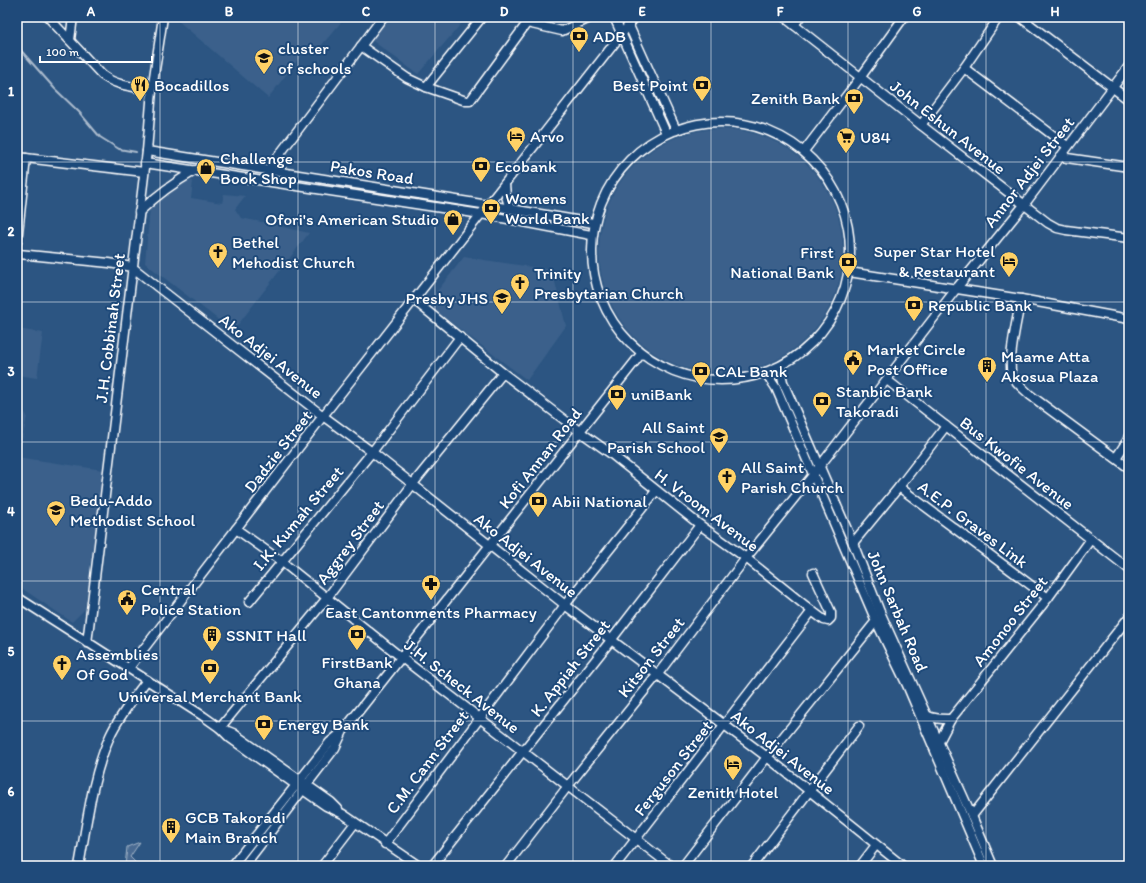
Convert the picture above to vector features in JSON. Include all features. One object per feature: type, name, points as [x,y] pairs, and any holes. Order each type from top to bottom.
[{"type":"street","points":[[48,17],[102,75],[110,81],[152,90]]},
{"type":"street","points":[[70,40],[73,17]]},
{"type":"street","name":"J.H. Cobbinah Street","points":[[87,643],[147,151],[152,90],[162,17]]},
{"type":"street","points":[[267,170],[383,17]]},
{"type":"street","points":[[426,87],[482,17]]},
{"type":"street","points":[[361,46],[401,75],[426,87],[466,101],[470,101],[528,20],[562,31],[592,17]]},
{"type":"street","points":[[614,17],[666,133]]},
{"type":"street","points":[[625,17],[676,130]]},
{"type":"street","name":"Dadzie Street","points":[[129,668],[323,416],[635,17]]},
{"type":"street","name":"John Eshun Avenue","points":[[784,17],[860,78],[1048,223],[1057,228],[1129,238]]},
{"type":"street","points":[[794,25],[800,17]]},
{"type":"street","points":[[804,151],[860,78],[904,17]]},
{"type":"street","points":[[921,125],[964,68],[999,17]]},
{"type":"street","points":[[1020,17],[1129,100]]},
{"type":"street","name":"Annor Adjei Street","points":[[820,466],[956,289],[1024,205],[1129,66]]},
{"type":"street","points":[[964,68],[1068,146]]},
{"type":"street","points":[[738,122],[773,132],[804,151],[826,175],[842,205],[850,238],[849,272],[842,297],[830,320],[814,341],[795,358],[781,366],[740,380],[707,380],[674,372],[641,354],[623,336],[606,311],[596,283],[591,235],[593,223],[600,203],[609,187],[634,156],[666,133],[676,130],[701,123],[738,122]]},
{"type":"street","name":"Pakos Road","points":[[147,151],[593,223]]},
{"type":"street","points":[[17,157],[144,172]]},
{"type":"street","points":[[1060,157],[1129,167]]},
{"type":"street","points":[[17,242],[26,158]]},
{"type":"street","name":"Pakos Road","points":[[145,163],[481,214],[591,235]]},
{"type":"street","points":[[139,212],[160,193],[181,178],[196,170]]},
{"type":"street","points":[[505,184],[506,196],[510,209]]},
{"type":"street","points":[[17,251],[19,254],[109,263],[132,267]]},
{"type":"street","name":"Ako Adjei Avenue","points":[[132,267],[323,416],[372,452],[565,605],[767,757],[903,866]]},
{"type":"street","points":[[849,272],[1021,299],[1129,319]]},
{"type":"street","points":[[1021,299],[1010,369],[1012,376],[1030,395],[1129,468]]},
{"type":"street","name":"H. Vroom Avenue","points":[[414,300],[503,373],[579,432],[610,453],[700,525],[746,558],[812,611],[824,620],[828,621],[831,612],[813,573]]},
{"type":"street","name":"I.K. Kumah Street","points":[[248,602],[372,452],[460,337]]},
{"type":"street","name":"Kofi Annan Road","points":[[232,866],[301,785],[335,748],[343,731],[641,354]]},
{"type":"street","name":"John Sarbah Road","points":[[781,366],[783,382],[853,542],[880,612],[993,866]]},
{"type":"street","name":"John Sarbah Road","points":[[765,372],[776,388],[876,621],[907,685],[984,866]]},
{"type":"street","name":"Aggrey Street","points":[[220,728],[327,598],[412,485],[503,373]]},
{"type":"street","name":"Bus Kwofie Avenue","points":[[887,380],[1129,569]]},
{"type":"street","points":[[853,542],[899,487],[946,426]]},
{"type":"street","points":[[1116,458],[1129,436]]},
{"type":"street","name":"Kitson Street","points":[[506,866],[658,674],[746,558],[820,466]]},
{"type":"street","name":"A.E.P. Graves Link","points":[[899,487],[1048,598]]},
{"type":"street","name":"C.M. Cann Street","points":[[385,844],[565,605],[656,491]]},
{"type":"street","name":"K. Appiah Street","points":[[432,866],[612,639],[700,525]]},
{"type":"street","name":"J.H. Scheck Avenue","points":[[236,529],[281,561],[402,658],[671,866]]},
{"type":"street","name":"Amonoo Street","points":[[939,742],[950,719],[1048,598],[1091,540]]},
{"type":"street","points":[[17,597],[220,728],[233,733],[326,806],[343,814],[419,866]]},
{"type":"street","name":"Ferguson Street","points":[[615,866],[725,726],[812,611]]},
{"type":"street","points":[[972,816],[1129,617]]},
{"type":"street","points":[[683,866],[767,757],[876,621]]},
{"type":"street","points":[[79,866],[99,767],[105,747],[117,723],[147,680]]},
{"type":"street","points":[[926,715],[938,719],[950,719]]},
{"type":"street","points":[[752,866],[859,726]]},
{"type":"street","name":"Kofi Annan Road","points":[[244,866],[301,785]]},
{"type":"street","points":[[322,866],[355,823]]},
{"type":"street","points":[[860,866],[876,845]]},
{"type":"shaded area","name":"cluster of schools","points":[[176,17],[344,17],[315,53],[307,48],[268,98],[176,19]]},
{"type":"shaded area","points":[[387,17],[467,17],[418,74],[370,39]]},
{"type":"shaded area","points":[[709,129],[733,129],[756,134],[779,143],[789,149],[807,165],[823,183],[834,204],[841,227],[843,251],[841,275],[834,298],[823,319],[807,337],[789,353],[768,364],[733,373],[709,373],[674,364],[653,353],[635,337],[619,319],[608,298],[601,275],[599,263],[599,239],[608,204],[619,183],[635,165],[653,149],[674,138],[697,131]]},
{"type":"shaded area","points":[[193,181],[191,198],[222,203],[224,194],[245,196],[235,209],[241,218],[309,233],[233,331],[145,263],[150,207],[178,182]]},
{"type":"shaded area","name":"Presby JHS","points":[[464,257],[552,270],[566,326],[527,380],[427,304]]},
{"type":"shaded area","points":[[17,329],[43,333],[37,378],[17,375]]},
{"type":"shaded area","points":[[17,400],[27,416],[20,451],[17,450]]},
{"type":"shaded area","name":"Bedu-Addo Methodist School","points":[[17,457],[103,470],[85,609],[72,622],[17,585]]},
{"type":"shaded area","points":[[140,842],[130,857],[139,866],[125,866],[127,847]]},
{"type":"waterway","points":[[17,46],[55,89],[79,112],[100,137],[119,149],[136,152]]},
{"type":"place","name":"ADB","points":[[579,53]]},
{"type":"place","name":"cluster of schools","points":[[264,75]]},
{"type":"place","name":"Bocadillos","points":[[140,102]]},
{"type":"place","name":"Best Point","points":[[702,102]]},
{"type":"place","name":"Zenith Bank","points":[[854,115]]},
{"type":"place","name":"Arvo","points":[[516,153]]},
{"type":"place","name":"U84","points":[[846,154]]},
{"type":"place","name":"Ecobank","points":[[481,183]]},
{"type":"place","name":"Challenge Book Shop","points":[[206,185]]},
{"type":"place","name":"Womens World Bank","points":[[491,225]]},
{"type":"place","name":"Ofori's American Studio","points":[[453,236]]},
{"type":"place","name":"Bethel Mehodist Church","points":[[218,269]]},
{"type":"place","name":"Super Star Hotel & Restaurant","points":[[1009,278]]},
{"type":"place","name":"First National Bank","points":[[848,279]]},
{"type":"place","name":"Trinity Presbytarian Church","points":[[520,300]]},
{"type":"place","name":"Presby JHS","points":[[502,315]]},
{"type":"place","name":"Republic Bank","points":[[914,322]]},
{"type":"place","name":"Market Circle Post Office","points":[[853,376]]},
{"type":"place","name":"Maame Atta Akosua Plaza","points":[[987,383]]},
{"type":"place","name":"CAL Bank","points":[[701,388]]},
{"type":"place","name":"uniBank","points":[[617,411]]},
{"type":"place","name":"Stanbic Bank Takoradi","points":[[822,418]]},
{"type":"place","name":"All Saint Parish School","points":[[719,454]]},
{"type":"place","name":"All Saint Parish Church","points":[[727,494]]},
{"type":"place","name":"Abii National","points":[[538,518]]},
{"type":"place","name":"Bedu-Addo Methodist School","points":[[56,527]]},
{"type":"place","name":"East Cantonments Pharmacy","points":[[431,601]]},
{"type":"place","name":"Central Police Station","points":[[127,616]]},
{"type":"place","name":"FirstBank Ghana","points":[[357,651]]},
{"type":"place","name":"SSNIT Hall","points":[[212,652]]},
{"type":"place","name":"Assemblies Of God","points":[[62,681]]},
{"type":"place","name":"Universal Merchant Bank","points":[[210,685]]},
{"type":"place","name":"Energy Bank","points":[[264,741]]},
{"type":"place","name":"Zenith Hotel","points":[[733,781]]},
{"type":"place","name":"GCB Takoradi Main Branch","points":[[171,844]]}]
